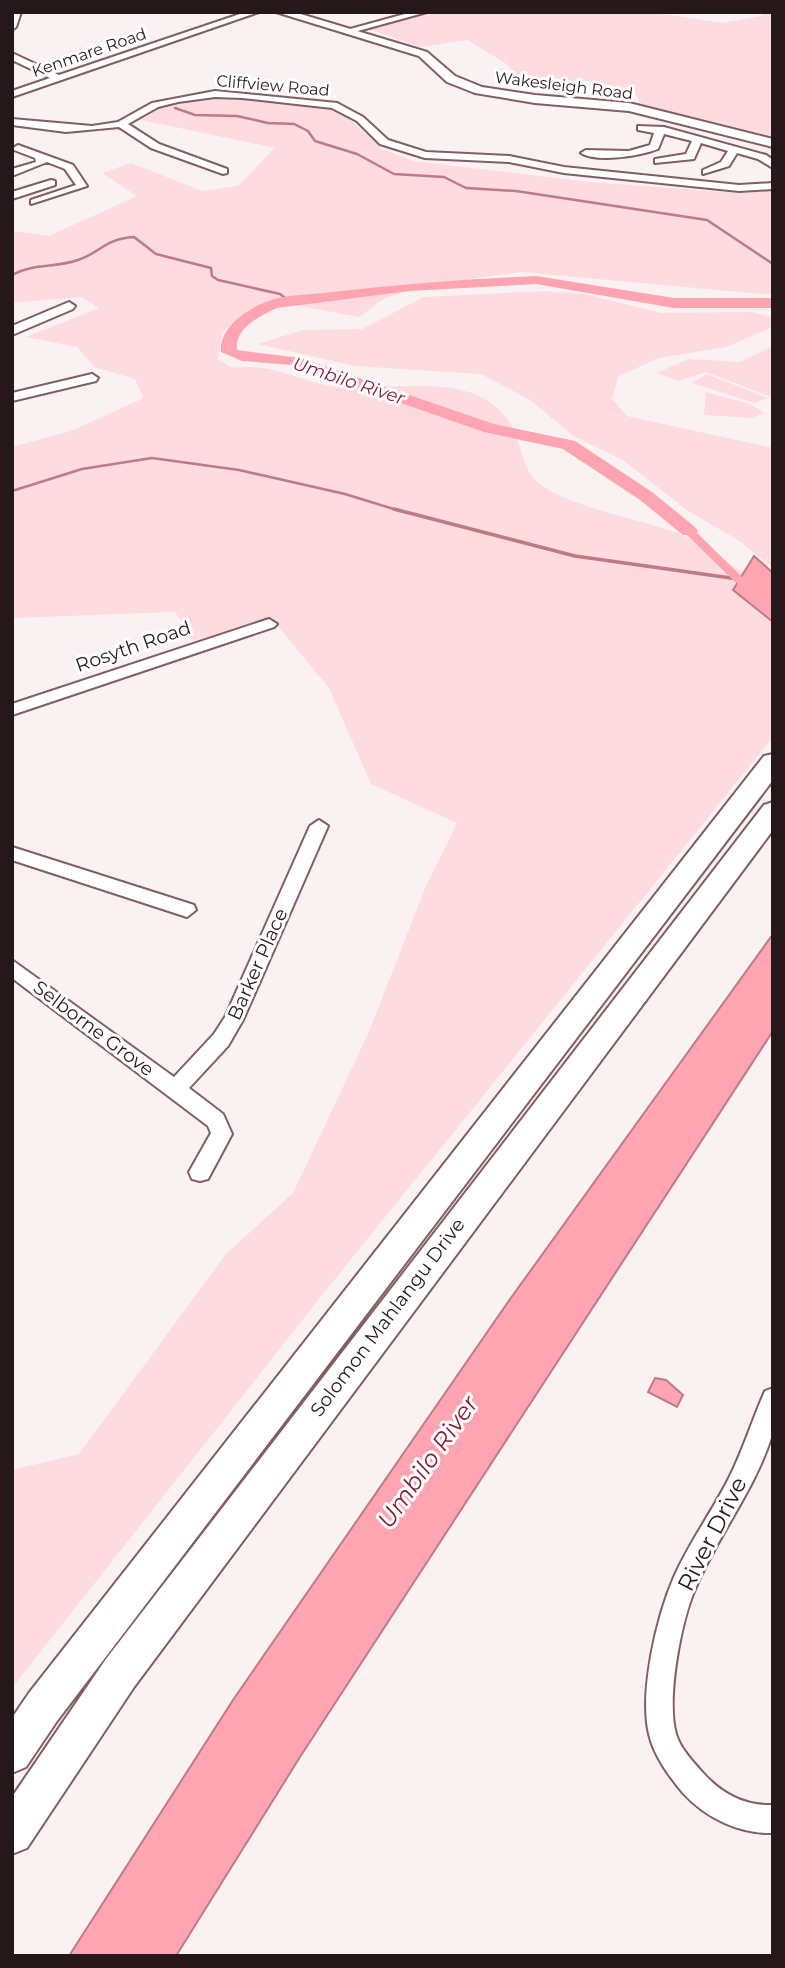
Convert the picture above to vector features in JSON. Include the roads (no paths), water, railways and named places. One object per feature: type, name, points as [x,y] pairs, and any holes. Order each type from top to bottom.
[{"type":"highway","name":"Solomon Mahlangu Drive","points":[[12,1753],[43,1707],[369,1282],[773,762]]},
{"type":"highway","name":"Solomon Mahlangu Drive","points":[[12,1833],[145,1639],[773,811]]},
{"type":"main road","name":"Wakesleigh Road","points":[[281,12],[356,30],[423,54],[452,79],[479,90],[535,99],[629,107],[773,143]]},
{"type":"street","points":[[12,27],[17,12]]},
{"type":"street","name":"Kenmare Road","points":[[12,94],[255,12]]},
{"type":"street","points":[[356,30],[423,12]]},
{"type":"street","points":[[12,57],[58,78]]},
{"type":"street","name":"Cliffview Road","points":[[12,121],[49,127],[92,129],[121,124],[163,102],[215,94],[322,103],[351,113],[393,147],[425,155],[509,159],[564,170],[739,188],[773,186]]},
{"type":"street","points":[[121,124],[158,147],[223,171]]},
{"type":"street","points":[[35,202],[82,186],[76,175],[62,164],[39,155],[21,143],[49,127]]},
{"type":"street","points":[[659,162],[690,157],[695,138],[707,127]]},
{"type":"street","points":[[641,128],[664,130],[766,159],[763,171]]},
{"type":"street","points":[[586,153],[632,154],[646,150],[654,147],[658,134],[664,130]]},
{"type":"street","points":[[707,172],[725,164],[734,149]]},
{"type":"street","points":[[12,173],[42,163],[39,155]]},
{"type":"street","points":[[12,196],[76,175]]},
{"type":"street","points":[[12,331],[69,306]]},
{"type":"street","points":[[12,397],[92,378]]},
{"type":"street","name":"Rosyth Road","points":[[12,710],[269,624]]},
{"type":"street","name":"Barker Place","points":[[175,1089],[221,1040],[233,1020],[319,826]]},
{"type":"street","points":[[12,853],[187,910]]},
{"type":"street","name":"Selborne Grove","points":[[12,967],[220,1126],[222,1134],[219,1143],[200,1172]]},
{"type":"street","name":"River Drive","points":[[773,1398],[737,1487],[682,1587],[666,1665],[661,1723],[663,1735],[673,1754],[699,1789],[717,1804],[742,1816],[773,1819]]},
{"type":"water","points":[[754,556],[773,573],[773,622],[733,590]]},
{"type":"water","points":[[773,934],[773,1031],[300,1757],[176,1956],[69,1956],[233,1700],[508,1302]]},
{"type":"water","points":[[655,1378],[666,1380],[683,1395],[677,1407],[648,1392]]},
{"type":"waterway","points":[[175,108],[195,115],[237,116],[268,123],[294,124],[308,131],[315,141],[357,154],[394,174],[444,177],[466,188],[516,191],[707,220],[773,264]]},
{"type":"waterway","points":[[12,275],[28,269],[78,260],[116,240],[134,237],[156,254],[211,268],[212,276],[218,280],[280,294],[289,301]]},
{"type":"waterway","name":"Umbilo River","points":[[689,531],[646,496],[569,445],[490,428],[295,361],[235,355],[229,352],[228,342],[233,331],[256,312],[274,304],[409,287],[536,280],[674,303],[773,303]]},
{"type":"waterway","points":[[12,491],[82,469],[152,458],[239,470],[345,494],[400,511]]},
{"type":"waterway","points":[[394,509],[575,556],[738,579]]},
{"type":"waterway","name":"Umbilo River","points":[[689,531],[738,579],[773,606]]}]
